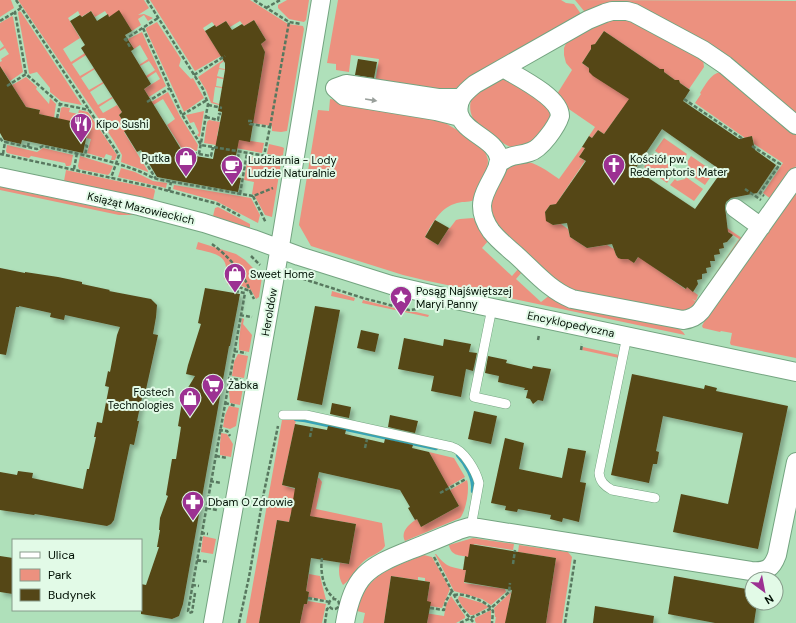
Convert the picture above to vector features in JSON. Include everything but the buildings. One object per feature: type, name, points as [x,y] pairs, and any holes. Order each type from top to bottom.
[{"type":"street","name":"Heroldów","points":[[213,623],[321,0]]},
{"type":"street","points":[[796,125],[733,71],[703,50],[634,13],[627,11],[605,13],[588,20],[475,84],[460,98],[437,104],[460,117],[472,130],[490,144],[499,157],[498,164],[482,199],[482,212],[494,235],[552,289],[572,299],[683,320],[691,319],[697,316],[796,177]]},
{"type":"street","points":[[498,164],[508,157],[532,152],[537,149],[560,116],[558,108],[552,100],[503,68]]},
{"type":"street","points":[[460,98],[458,107],[460,117]]},
{"type":"street","name":"Książąt Mazowieckich","points":[[0,176],[170,214],[229,230],[279,248]]},
{"type":"street","points":[[735,208],[761,227]]},
{"type":"street","name":"Encyklopedyczna","points":[[279,248],[352,274],[392,285],[492,308],[796,372]]},
{"type":"street","points":[[689,349],[692,334],[691,319]]},
{"type":"street","points":[[345,623],[352,592],[359,581],[370,569],[381,562],[459,530],[471,527],[751,571],[761,571],[771,566],[777,555],[796,462]]},
{"type":"lane","points":[[492,308],[474,397],[506,404]]},
{"type":"lane","points":[[627,336],[599,477],[607,487],[612,490],[655,498]]},
{"type":"lane","points":[[281,417],[309,416],[452,446],[458,449],[464,454],[479,483],[471,527]]},
{"type":"path","points":[[16,0],[119,155],[111,178]]},
{"type":"path","points":[[147,0],[203,89],[207,100],[208,105],[206,118],[197,154]]},
{"type":"path","points":[[254,0],[289,22],[307,25]]},
{"type":"path","points":[[266,8],[280,0]]},
{"type":"path","points":[[0,20],[21,8]]},
{"type":"path","points":[[15,12],[26,74],[60,104],[89,110]]},
{"type":"path","points":[[129,48],[130,47],[124,39],[158,18]]},
{"type":"path","points":[[144,22],[146,26]]},
{"type":"path","points":[[264,156],[289,22]]},
{"type":"path","points":[[143,28],[182,115],[201,145],[284,159]]},
{"type":"path","points":[[194,75],[225,56]]},
{"type":"path","points":[[7,86],[26,74]]},
{"type":"path","points":[[147,102],[170,88]]},
{"type":"path","points":[[684,99],[743,139]]},
{"type":"path","points":[[182,115],[207,100]]},
{"type":"path","points":[[56,118],[60,104]]},
{"type":"path","points":[[208,105],[222,108]]},
{"type":"path","points":[[206,118],[218,120],[219,114],[221,114]]},
{"type":"path","points":[[248,121],[251,121],[250,124],[270,127]]},
{"type":"path","points":[[0,138],[3,142],[37,149],[43,146],[85,155],[137,170],[157,180],[162,179],[171,182],[185,183],[253,196],[273,187]]},
{"type":"path","points":[[28,147],[29,141]]},
{"type":"path","points":[[5,142],[1,154],[169,191],[218,204],[244,218]]},
{"type":"path","points":[[85,145],[87,146],[85,155]]},
{"type":"path","points":[[197,154],[201,145]]},
{"type":"path","points":[[752,146],[780,164],[760,193],[765,197]]},
{"type":"path","points":[[187,154],[188,152],[211,156],[213,147]]},
{"type":"path","points":[[233,174],[235,174],[239,152]]},
{"type":"path","points":[[74,169],[77,153]]},
{"type":"path","points":[[240,194],[247,153]]},
{"type":"path","points":[[148,162],[146,163],[157,180]]},
{"type":"path","points":[[169,191],[171,182]]},
{"type":"path","points":[[745,189],[764,202],[763,203]]},
{"type":"path","points":[[253,196],[267,225]]},
{"type":"path","points":[[211,244],[220,250],[235,267],[256,302]]},
{"type":"path","points":[[195,593],[192,612],[189,614],[188,612],[192,585],[245,293],[234,291],[236,286],[250,291]]},
{"type":"path","points":[[240,315],[246,316]]},
{"type":"path","points":[[538,340],[539,335]]},
{"type":"path","points":[[581,350],[582,344]]},
{"type":"path","points":[[234,351],[245,353]]},
{"type":"path","points":[[229,378],[234,379]]},
{"type":"path","points":[[225,404],[236,406]]},
{"type":"path","points":[[239,623],[250,577],[264,492],[281,417]]},
{"type":"path","points":[[310,424],[315,425]]},
{"type":"path","points":[[220,430],[228,432]]},
{"type":"path","points":[[310,437],[311,431]]},
{"type":"path","points":[[366,436],[370,437]]},
{"type":"path","points":[[365,448],[366,442]]},
{"type":"path","points":[[216,456],[226,458]]},
{"type":"path","points":[[440,494],[468,478]]},
{"type":"path","points":[[211,481],[217,483]]},
{"type":"path","points":[[207,508],[217,510]]},
{"type":"path","points":[[202,533],[208,534]]},
{"type":"path","points":[[513,564],[515,551]]},
{"type":"path","points":[[432,554],[460,606],[474,623]]},
{"type":"path","points":[[565,623],[575,556]]},
{"type":"path","points":[[322,558],[321,564],[325,588],[329,594],[337,600]]},
{"type":"path","points":[[197,560],[208,562]]},
{"type":"path","points":[[460,623],[491,608],[509,592],[510,583]]},
{"type":"path","points":[[192,585],[199,586]]},
{"type":"path","points":[[430,608],[444,610],[446,601],[452,591]]},
{"type":"path","points":[[454,595],[462,594],[482,602],[491,608],[493,611],[492,623]]},
{"type":"path","points":[[308,598],[330,602]]},
{"type":"path","points":[[325,623],[327,610],[330,607]]},
{"type":"green space","points":[[0,0],[11,0],[14,8],[0,17]]},
{"type":"green space","points":[[18,0],[144,0],[149,8],[138,15],[144,14],[153,18],[148,21],[144,15],[138,19],[141,25],[132,31],[119,11],[109,17],[105,11],[95,17],[91,11],[81,17],[78,11],[68,18],[80,38],[63,49],[71,62],[85,53],[86,55],[72,64],[80,76],[94,68],[95,69],[81,78],[89,90],[103,82],[104,83],[90,92],[98,105],[112,97],[113,98],[99,107],[103,113],[117,105],[122,112],[119,115],[128,129],[124,132],[148,172],[121,162],[122,155],[114,141]]},
{"type":"green space","points":[[150,0],[250,0],[288,24],[303,26],[304,29],[287,131],[272,131],[272,126],[253,123],[265,52],[261,44],[266,40],[254,20],[244,26],[240,21],[230,27],[226,21],[216,27],[212,22],[203,28],[221,56],[195,71]]},
{"type":"green space","points":[[287,0],[309,0],[306,20],[304,22],[289,19],[278,8],[278,5]]},
{"type":"green space","points":[[338,0],[561,0],[566,3],[574,4],[581,14],[579,19],[456,88],[445,91],[375,83],[379,59],[351,55],[349,72],[336,70],[336,64],[327,63]]},
{"type":"green space","points":[[575,0],[796,1],[796,117],[644,11],[587,12],[584,11]]},
{"type":"green space","points":[[19,11],[82,105],[61,101],[50,92],[50,88],[37,72],[29,73],[18,13]]},
{"type":"green space","points":[[12,16],[23,72],[10,81],[0,66],[0,62],[2,61],[1,59],[9,54],[5,48],[0,51],[0,49],[4,46],[0,40],[0,23]]},
{"type":"green space","points":[[623,17],[703,59],[704,67],[689,89],[680,83],[679,80],[675,80],[664,72],[664,69],[660,69],[604,31],[595,44],[591,46],[591,49],[582,63],[590,69],[589,72],[634,100],[625,111],[622,109],[604,134],[598,130],[592,138],[589,136],[595,127],[560,103],[557,94],[572,70],[566,63],[564,48],[567,41],[597,22]]},
{"type":"green space","points":[[157,22],[181,59],[179,66],[191,79],[193,78],[204,98],[184,112],[146,30],[146,28]]},
{"type":"green space","points":[[142,32],[166,86],[149,97],[144,89],[160,79],[156,72],[147,78],[146,76],[155,70],[149,61],[140,66],[139,65],[148,59],[140,45],[134,49],[128,39]]},
{"type":"green space","points":[[223,60],[224,61],[220,64],[219,68],[225,70],[219,69],[217,76],[224,78],[217,78],[216,86],[222,88],[215,87],[213,102],[219,105],[211,103],[206,90],[198,77]]},
{"type":"green space","points":[[721,72],[796,133],[796,166],[772,200],[763,193],[783,163],[754,144],[752,136],[745,138],[695,103],[709,80],[717,73]]},
{"type":"green space","points":[[504,76],[551,105],[553,112],[533,141],[517,147],[507,145],[484,129],[475,121],[470,110],[472,96]]},
{"type":"green space","points":[[26,77],[37,87],[36,89],[49,104],[50,98],[56,104],[54,118],[39,114],[40,110],[26,107],[12,85]]},
{"type":"green space","points":[[168,92],[180,116],[198,145],[197,151],[182,149],[167,125],[175,119],[163,99],[150,107],[148,104]]},
{"type":"green space","points":[[330,99],[435,117],[469,137],[485,151],[488,160],[487,172],[476,199],[457,203],[446,208],[434,221],[425,237],[438,245],[456,220],[473,218],[477,221],[488,241],[482,248],[512,276],[519,268],[522,272],[516,279],[541,302],[550,295],[674,325],[685,335],[428,281],[403,275],[311,246],[299,225],[318,110],[329,111]]},
{"type":"green space","points":[[61,108],[70,108],[69,112],[78,114],[79,110],[88,112],[117,155],[115,160],[111,160],[112,156],[106,154],[104,158],[87,153],[91,139],[86,138],[89,125],[59,119]]},
{"type":"green space","points":[[204,111],[199,137],[197,135],[199,133],[194,122],[190,123],[186,115]]},
{"type":"green space","points":[[209,120],[220,122],[217,136],[264,143],[262,153],[225,146],[217,141],[216,145],[204,143],[207,122]]},
{"type":"green space","points":[[664,138],[687,154],[683,160],[673,160],[672,162],[655,151]]},
{"type":"green space","points":[[269,144],[284,148],[283,155],[267,154]]},
{"type":"green space","points":[[7,145],[37,152],[43,148],[73,155],[71,165],[66,166],[65,163],[7,153]]},
{"type":"green space","points":[[582,147],[585,148],[579,157],[585,161],[558,201],[559,204],[550,205],[545,212],[547,221],[553,225],[561,224],[568,229],[570,237],[587,248],[607,245],[614,249],[618,258],[630,259],[634,263],[642,252],[655,268],[685,289],[687,287],[698,295],[696,301],[692,299],[696,302],[739,239],[719,226],[721,224],[742,238],[692,308],[683,312],[577,293],[563,287],[499,231],[488,207],[504,172],[511,166],[525,162],[539,166],[559,179]]},
{"type":"green space","points":[[653,154],[669,165],[668,167],[671,177],[667,183],[644,167]]},
{"type":"green space","points":[[80,156],[113,166],[110,173],[108,175],[79,169],[78,166]]},
{"type":"green space","points":[[248,156],[279,161],[281,163],[272,217],[265,215],[252,194],[254,182],[244,180]]},
{"type":"green space","points":[[691,156],[714,172],[705,185],[689,174],[690,172],[687,162]]},
{"type":"green space","points":[[121,168],[135,172],[153,181],[167,183],[166,188],[118,177]]},
{"type":"green space","points":[[66,170],[154,189],[153,200],[64,181]]},
{"type":"green space","points":[[686,177],[703,189],[694,201],[670,185],[675,179],[677,181],[685,179]]},
{"type":"green space","points":[[174,185],[251,198],[260,215],[258,223],[216,201],[173,189]]},
{"type":"green space","points":[[0,186],[135,215],[119,215],[0,190]]},
{"type":"green space","points":[[796,186],[796,358],[731,345],[732,333],[720,332],[703,328],[702,326],[709,312]]},
{"type":"green space","points":[[218,207],[250,224],[250,228],[213,216],[215,208]]},
{"type":"green space","points":[[198,242],[236,254],[245,260],[262,277],[259,297],[256,299],[251,290],[235,283],[233,287],[227,284],[228,280],[224,279],[226,270],[225,262],[219,256],[196,249]]},
{"type":"green space","points":[[332,291],[355,298],[354,301],[331,296]]},
{"type":"green space","points":[[363,300],[410,312],[429,315],[428,317],[362,303]]},
{"type":"green space","points":[[242,318],[244,319],[243,324],[252,335],[249,352],[239,350]]},
{"type":"green space","points":[[583,347],[619,355],[619,358],[582,350]]},
{"type":"green space","points":[[238,354],[248,356],[244,378],[232,376],[234,362]]},
{"type":"green space","points":[[231,382],[244,382],[240,405],[230,403],[229,391]]},
{"type":"green space","points":[[229,406],[239,408],[236,426],[230,429],[223,427],[225,415]]},
{"type":"green space","points":[[282,420],[296,420],[282,485],[314,495],[319,478],[322,482],[316,509],[382,523],[385,546],[364,561],[349,580],[343,585],[340,577],[339,566],[340,563],[349,564],[356,524],[291,513],[289,522],[277,520],[259,623],[246,623]]},
{"type":"green space","points":[[221,433],[227,434],[233,444],[231,457],[220,455]]},
{"type":"green space","points":[[429,452],[454,458],[465,477],[448,487]]},
{"type":"green space","points":[[467,480],[467,499],[460,518],[405,541],[404,531],[417,519],[421,527],[459,506],[450,490]]},
{"type":"green space","points":[[203,536],[216,539],[213,554],[201,552]]},
{"type":"green space","points":[[473,538],[514,544],[513,550],[474,544],[468,557],[456,554],[450,549],[449,545]]},
{"type":"green space","points":[[519,545],[568,552],[572,557],[562,623],[546,623],[556,558],[518,552]]},
{"type":"green space","points":[[435,554],[449,566],[466,570],[464,583],[505,589],[506,592],[491,605],[482,599],[454,591]]},
{"type":"green space","points":[[424,555],[432,557],[450,589],[442,608],[430,606],[427,601],[430,582],[425,581],[425,578],[418,577],[418,580],[391,576],[384,623],[363,623],[365,613],[357,611],[366,588],[373,580],[401,564]]},
{"type":"green space","points":[[309,574],[320,576],[326,600],[308,597],[309,592],[306,591]]},
{"type":"green space","points":[[511,592],[506,623],[495,623],[496,617],[494,608]]},
{"type":"green space","points":[[451,596],[465,618],[456,623],[427,623],[428,618],[425,618],[425,613],[444,616],[446,605]]},
{"type":"green space","points":[[459,596],[482,603],[489,607],[474,615],[470,615],[462,606],[458,599]]},
{"type":"green space","points":[[308,601],[326,604],[322,623],[300,623],[304,604],[307,604]]},
{"type":"green space","points":[[491,610],[491,623],[476,623],[475,618]]},
{"type":"waterway","points":[[296,419],[436,448]]},
{"type":"waterway","points":[[458,455],[469,472],[473,482],[473,491]]},
{"type":"place","name":"Kipo Sushi","points":[[81,144]]},
{"type":"place","name":"Putka","points":[[186,178]]},
{"type":"place","name":"Kościół pw. Redemptoris Mater","points":[[614,184]]},
{"type":"place","name":"Ludziarnia - Lody Ludzie Naturalnie","points":[[232,186]]},
{"type":"place","name":"Sweet Home","points":[[235,294]]},
{"type":"place","name":"Posąg Najświętszej Maryi Panny","points":[[401,316]]},
{"type":"place","name":"Żabka","points":[[213,404]]},
{"type":"place","name":"Fostech Technologies","points":[[190,418]]},
{"type":"place","name":"Dbam O Zdrowie","points":[[193,522]]}]
